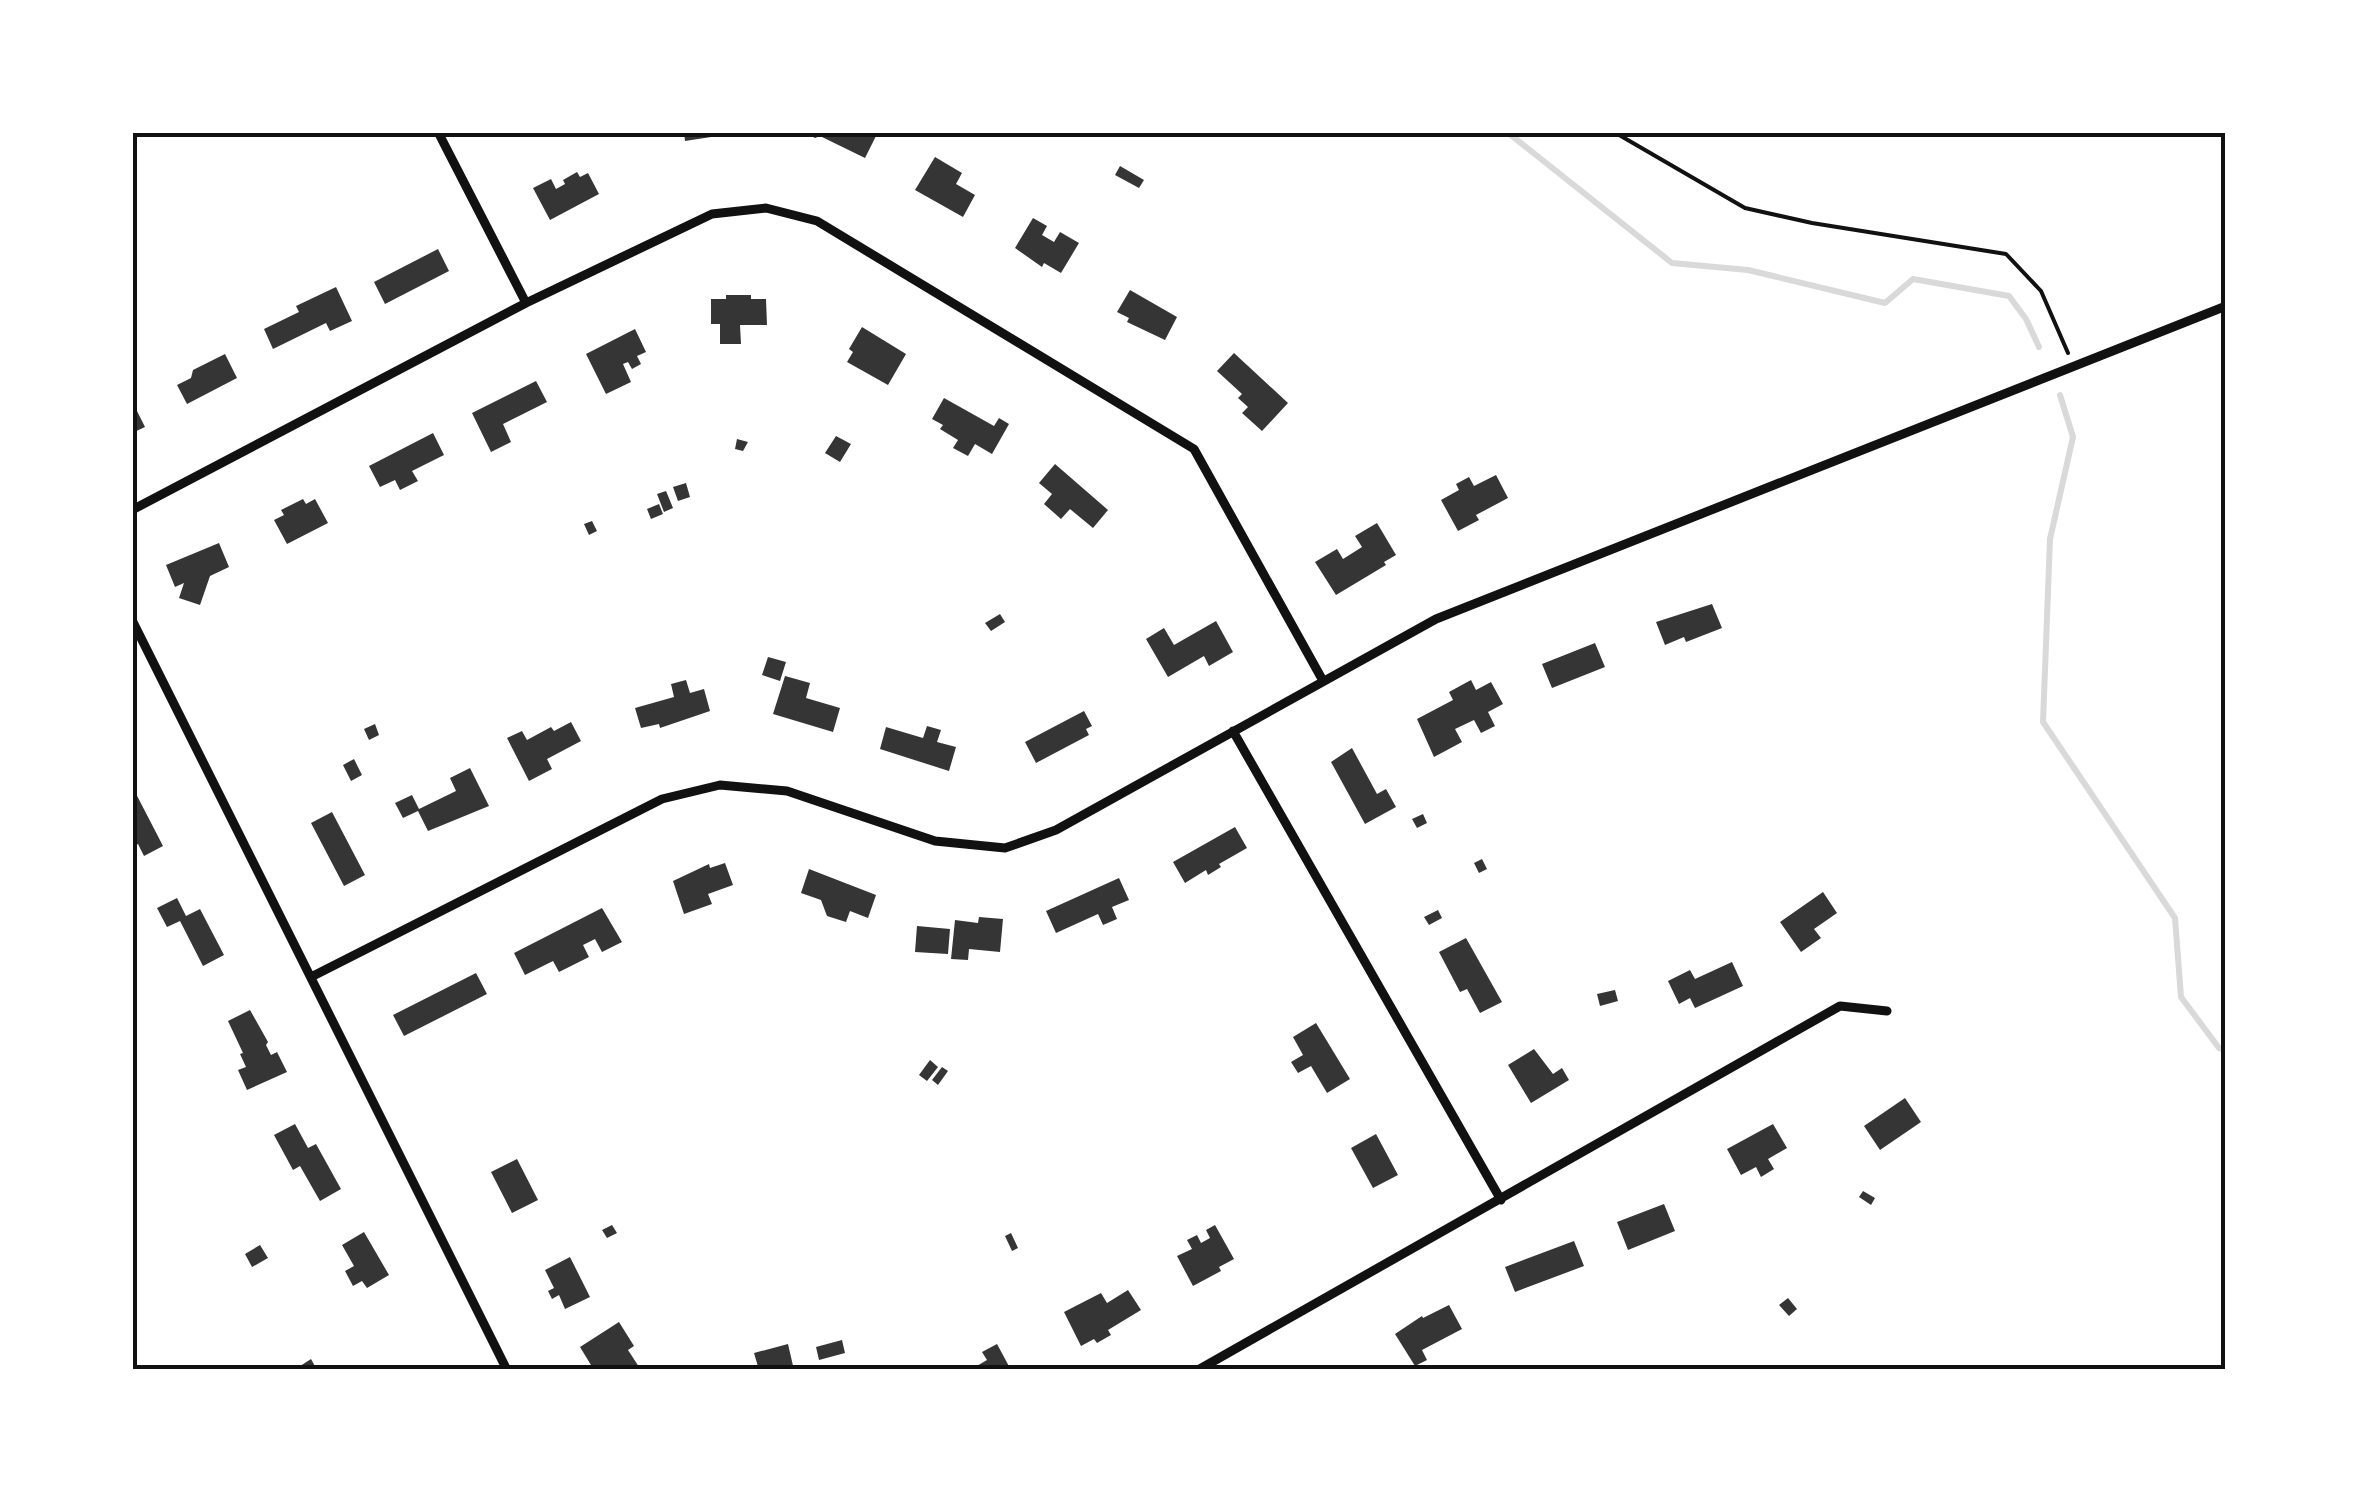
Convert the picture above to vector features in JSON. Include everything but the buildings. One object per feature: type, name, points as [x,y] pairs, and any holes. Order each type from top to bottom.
[{"type":"street","points":[[438,132],[526,304]]},
{"type":"street","points":[[132,510],[526,304],[712,214],[766,208],[817,221],[1194,449],[1322,680]]},
{"type":"street","points":[[312,976],[662,798],[720,786],[787,791],[935,842],[1004,848],[1056,830],[1436,619],[2226,306]]},
{"type":"street","points":[[132,620],[507,1370]]},
{"type":"street","points":[[1234,731],[1501,1200]]},
{"type":"street","points":[[1203,1368],[1840,1006],[1887,1011]]},
{"type":"path","points":[[1614,132],[1746,208],[1812,223],[2006,254],[2041,291],[2073,365]]},
{"type":"waterway","points":[[1507,132],[1672,263],[1748,270],[1885,303],[1913,279],[2009,296],[2039,347]]},
{"type":"waterway","points":[[2060,395],[2073,437],[2050,539],[2043,722],[2175,918],[2181,997],[2219,1048],[2226,1050]]}]
